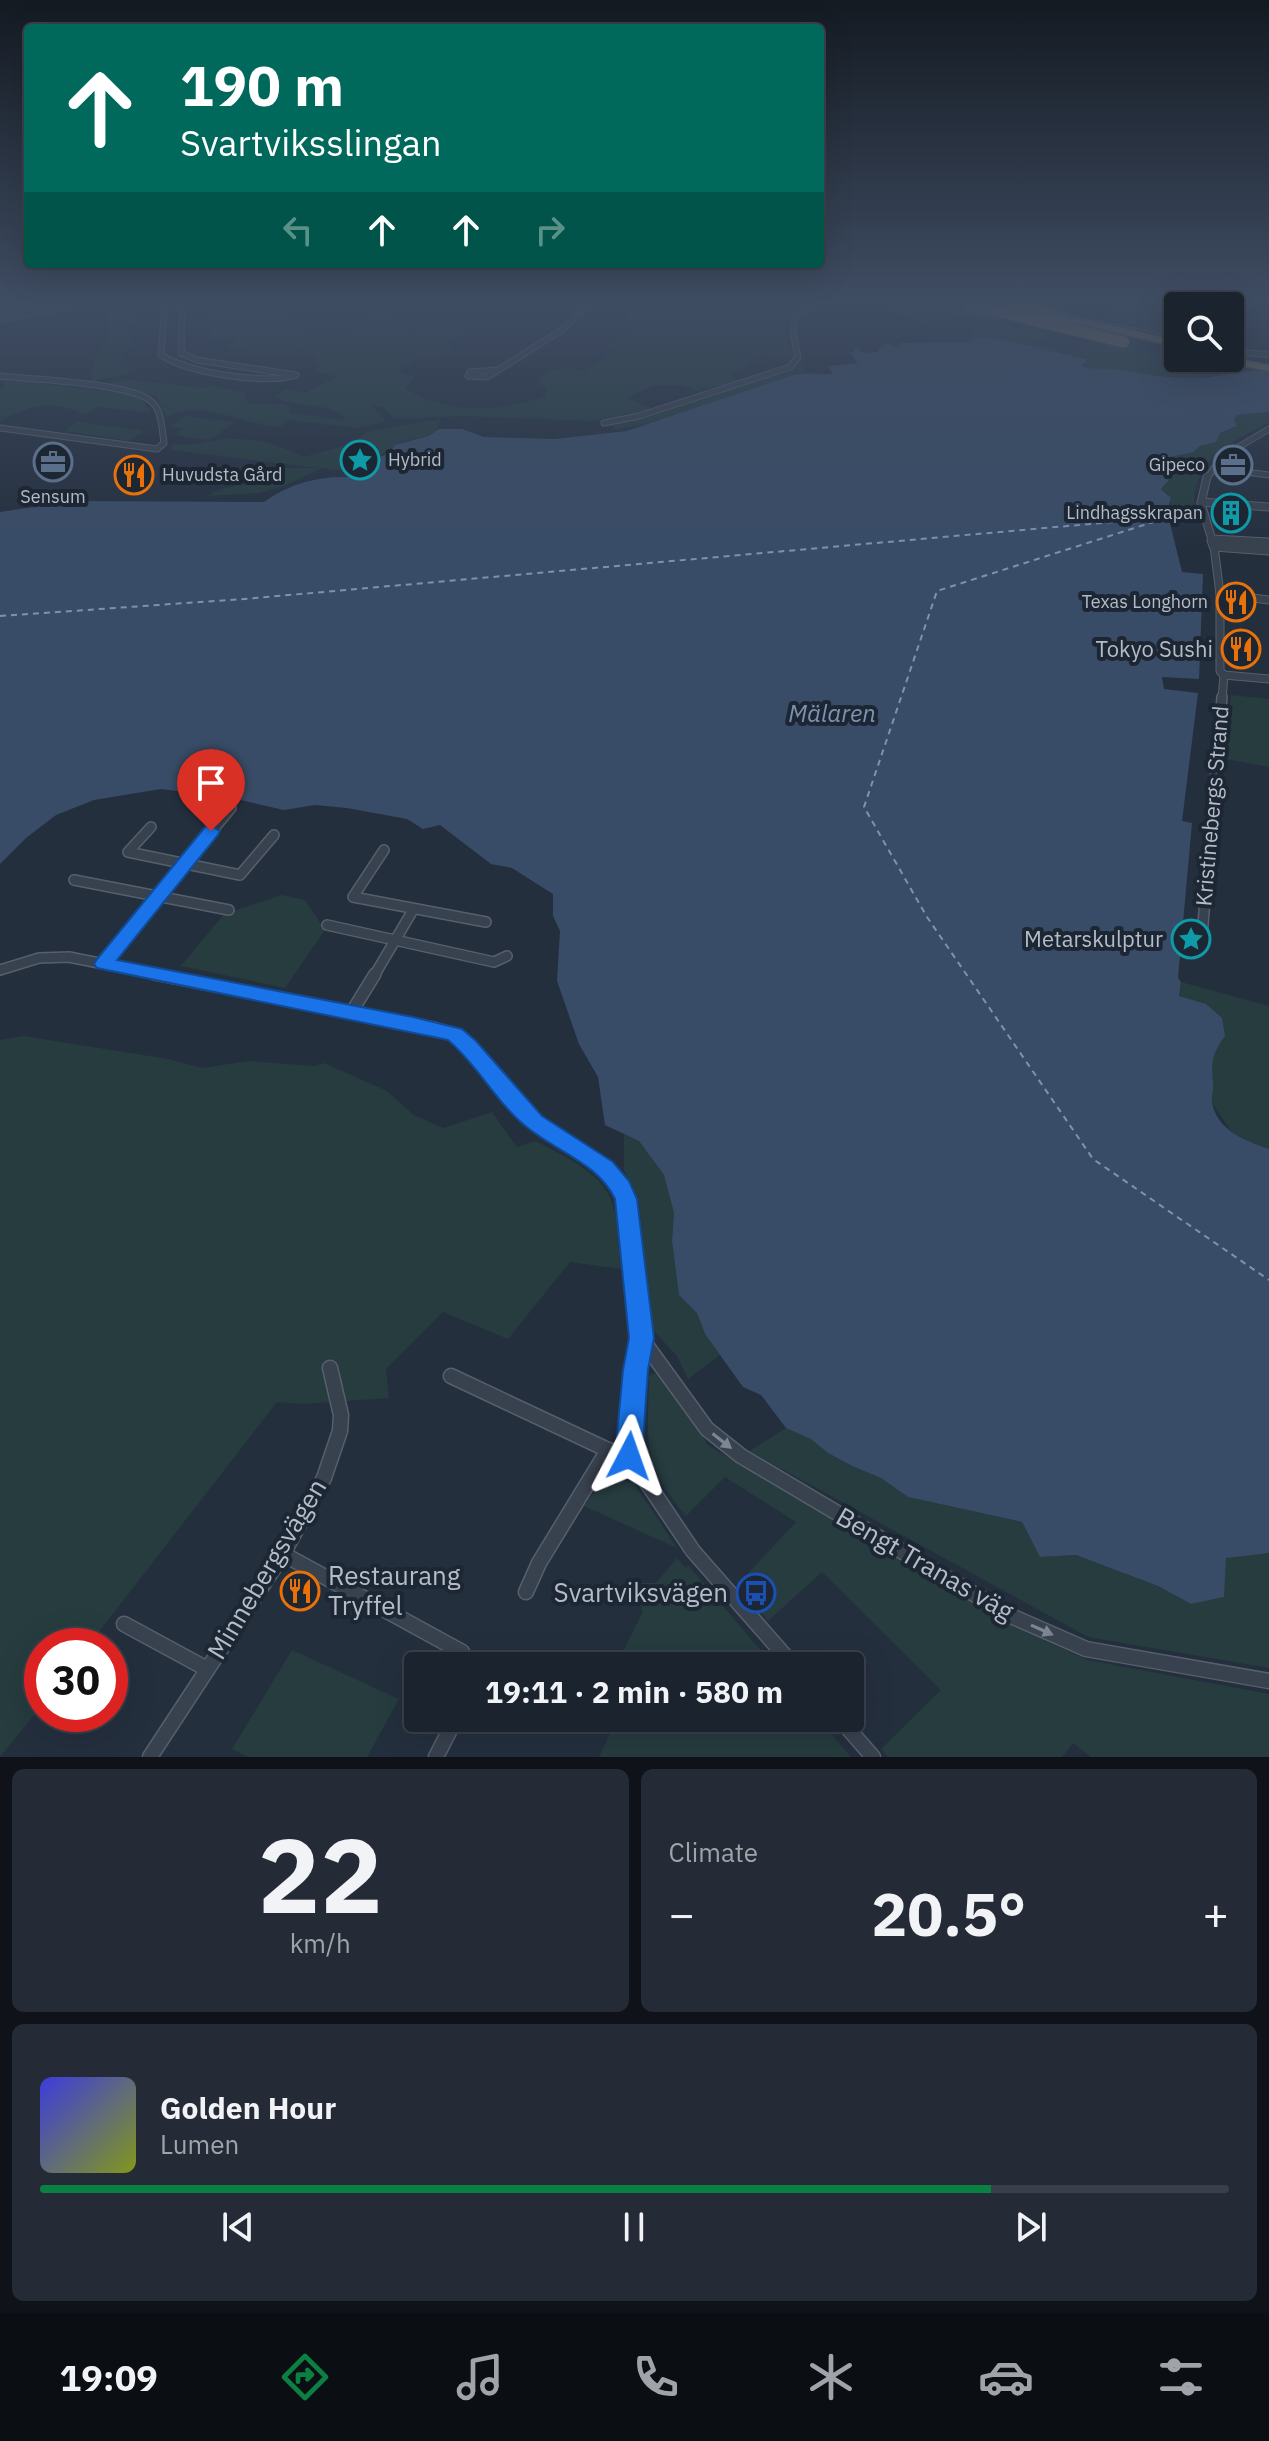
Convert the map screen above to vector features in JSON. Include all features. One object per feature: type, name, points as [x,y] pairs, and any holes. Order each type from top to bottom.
[{"type":"street","points":[[0,428],[157,449],[164,443],[156,406],[146,396],[67,384]]},
{"type":"street","points":[[604,423],[639,416],[738,384]]},
{"type":"street","points":[[1269,429],[1233,449],[1214,468],[1203,487],[1201,502],[1269,507]]},
{"type":"street","points":[[1214,468],[1269,475]]},
{"type":"street","name":"Kristinebergs Strand","points":[[1201,502],[1213,543],[1220,594],[1220,671],[1224,675],[1202,936]]},
{"type":"street","points":[[1213,543],[1269,543]]},
{"type":"street","points":[[1213,543],[1269,550]]},
{"type":"street","points":[[1220,594],[1269,600]]},
{"type":"street","points":[[1224,675],[1269,679]]},
{"type":"street","points":[[103,964],[231,808]]},
{"type":"street","points":[[151,827],[128,852],[240,875],[274,835]]},
{"type":"street","points":[[384,850],[353,897],[486,922]]},
{"type":"street","points":[[74,880],[229,910]]},
{"type":"street","points":[[351,1013],[413,910]]},
{"type":"street","points":[[327,925],[494,962],[507,956]]},
{"type":"street","points":[[0,970],[53,956],[103,964],[455,1034],[469,1046],[534,1122],[605,1168],[618,1181],[626,1199],[641,1338],[635,1370],[629,1456],[693,1551],[782,1652]]},
{"type":"street","name":"Bengt Tranas väg","points":[[641,1338],[707,1429],[741,1456],[1011,1616],[1086,1649],[1269,1681]]},
{"type":"street","name":"Minnebergsvägen","points":[[150,1757],[283,1554],[324,1478],[340,1431],[341,1415],[330,1368]]},
{"type":"street","points":[[451,1376],[608,1450],[629,1456]]},
{"type":"street","points":[[526,1592],[539,1563],[608,1450]]},
{"type":"street","points":[[283,1554],[462,1652]]},
{"type":"street","points":[[124,1624],[207,1669]]},
{"type":"street","points":[[436,1757],[449,1732]]},
{"type":"street","points":[[851,1732],[873,1757]]},
{"type":"green space","points":[[4,384],[44,384],[122,393],[142,399],[151,413],[98,407],[85,415],[62,407],[42,406],[0,421],[0,391],[6,386]]},
{"type":"green space","points":[[323,384],[409,384],[405,388],[437,403],[473,408],[509,405],[544,397],[547,388],[540,384],[725,384],[698,391],[681,385],[654,385],[627,398],[653,409],[591,421],[462,416],[394,419],[382,407],[372,406],[386,421],[358,428],[288,420],[280,427],[193,410],[167,418],[155,395],[102,385],[212,386],[246,393],[247,403],[289,405],[290,413],[347,420],[331,409],[275,397],[286,389],[305,393]]},
{"type":"green space","points":[[768,384],[663,420],[614,429],[612,426],[731,387]]},
{"type":"green space","points":[[1269,412],[1269,423],[1227,446],[1205,467],[1198,480],[1195,512],[1173,511],[1169,495],[1161,489],[1167,483],[1166,472],[1172,466],[1170,457],[1211,443],[1220,433],[1235,428],[1237,415]]},
{"type":"green space","points":[[184,416],[235,422],[209,440],[176,435],[183,428],[170,427]]},
{"type":"green space","points":[[440,419],[436,431],[399,443],[359,473],[322,468],[284,486],[259,493],[208,496],[251,481],[255,470],[261,468],[319,468],[170,450],[172,444],[244,439],[275,445],[303,457],[352,444],[366,432]]},
{"type":"green space","points":[[77,422],[143,431],[130,441],[64,431]]},
{"type":"green space","points":[[1231,695],[1269,699],[1269,767],[1226,759]]},
{"type":"green space","points":[[282,895],[305,900],[325,930],[285,988],[181,966],[224,914]]},
{"type":"green space","points":[[1181,982],[1269,1006],[1269,1149],[1236,1138],[1212,1103],[1211,1055],[1225,1036],[1179,996]]},
{"type":"green space","points":[[24,1036],[168,1059],[202,1068],[249,1061],[314,1066],[324,1063],[387,1091],[414,1115],[443,1128],[492,1112],[517,1147],[536,1141],[592,1174],[601,1183],[615,1212],[621,1269],[570,1262],[508,1339],[443,1312],[386,1369],[389,1398],[303,1404],[277,1402],[102,1628],[24,1628],[24,1727],[0,1757],[0,1040]]},
{"type":"green space","points":[[624,1134],[639,1141],[664,1175],[674,1213],[672,1241],[679,1295],[697,1313],[705,1334],[720,1355],[688,1379],[677,1356],[651,1328],[639,1203],[624,1170]]},
{"type":"green space","points":[[657,1373],[709,1446],[1006,1623],[1087,1660],[1269,1694],[1269,1757],[1091,1757],[1073,1743],[1062,1757],[888,1757],[881,1749],[941,1690],[822,1572],[768,1621],[738,1584],[796,1522],[725,1477],[686,1516],[661,1480],[650,1450],[649,1375]]},
{"type":"green space","points":[[786,1428],[812,1439],[828,1453],[852,1466],[881,1478],[908,1497],[1022,1522],[1040,1557],[1076,1555],[1158,1586],[1191,1604],[1224,1597],[1225,1557],[1269,1553],[1269,1668],[1088,1637],[749,1451]]},
{"type":"green space","points":[[607,1476],[634,1483],[677,1548],[584,1506]]},
{"type":"green space","points":[[677,1558],[686,1568],[688,1565],[762,1652],[623,1652],[643,1612],[632,1583],[656,1583]]},
{"type":"green space","points":[[292,1650],[399,1699],[367,1757],[248,1757],[232,1749]]},
{"type":"green space","points":[[830,1732],[851,1757],[599,1757],[610,1733]]},
{"type":"water","name":"Mälaren","points":[[766,384],[1269,384],[1269,412],[1237,415],[1234,419],[1237,426],[1220,433],[1216,442],[1170,457],[1172,466],[1165,474],[1169,480],[1161,489],[1171,498],[1169,505],[1173,511],[1167,511],[1182,572],[1203,574],[1199,679],[1162,677],[1164,689],[1198,693],[1182,821],[1192,823],[1179,996],[1206,1004],[1222,1018],[1225,1036],[1213,1058],[1212,1069],[1215,1112],[1226,1128],[1269,1149],[1269,1553],[1226,1558],[1224,1597],[1191,1604],[1158,1586],[1076,1555],[1040,1557],[1022,1522],[908,1497],[881,1478],[852,1466],[811,1439],[786,1428],[761,1395],[743,1387],[705,1334],[697,1313],[679,1295],[672,1241],[674,1213],[664,1175],[639,1141],[605,1125],[598,1077],[579,1044],[557,981],[560,931],[553,916],[553,894],[512,868],[491,864],[440,825],[423,829],[407,819],[347,808],[315,805],[284,810],[227,797],[161,789],[94,800],[56,815],[26,838],[0,864],[0,512],[73,501],[264,502],[286,489],[310,481],[335,477],[361,478],[363,475],[359,473],[365,464],[389,453],[395,445],[428,436],[439,429],[462,429],[484,437],[555,439],[627,431]]},
{"type":"ferry route","points":[[0,616],[244,599],[1169,517],[937,591],[864,807],[927,917],[1093,1159],[1269,1280]]},
{"type":"place","name":"Hybrid","points":[[360,460]]},
{"type":"place","name":"Sensum","points":[[53,462]]},
{"type":"place","name":"Gipeco","points":[[1233,465]]},
{"type":"place","name":"Huvudsta Gård","points":[[134,475]]},
{"type":"place","name":"Lindhagsskrapan","points":[[1231,513]]},
{"type":"place","name":"Texas Longhorn","points":[[1236,602]]},
{"type":"place","name":"Tokyo Sushi","points":[[1241,649]]},
{"type":"place","name":"Metarskulptur","points":[[1191,939]]},
{"type":"place","name":"Restaurang Tryffel","points":[[300,1591]]},
{"type":"place","name":"Svartviksvägen","points":[[756,1593]]},
{"type":"route","points":[[211,831],[191,854],[181,872],[103,964],[455,1034],[469,1046],[534,1122],[605,1168],[618,1181],[626,1199],[641,1338],[635,1370],[629,1456]]}]
